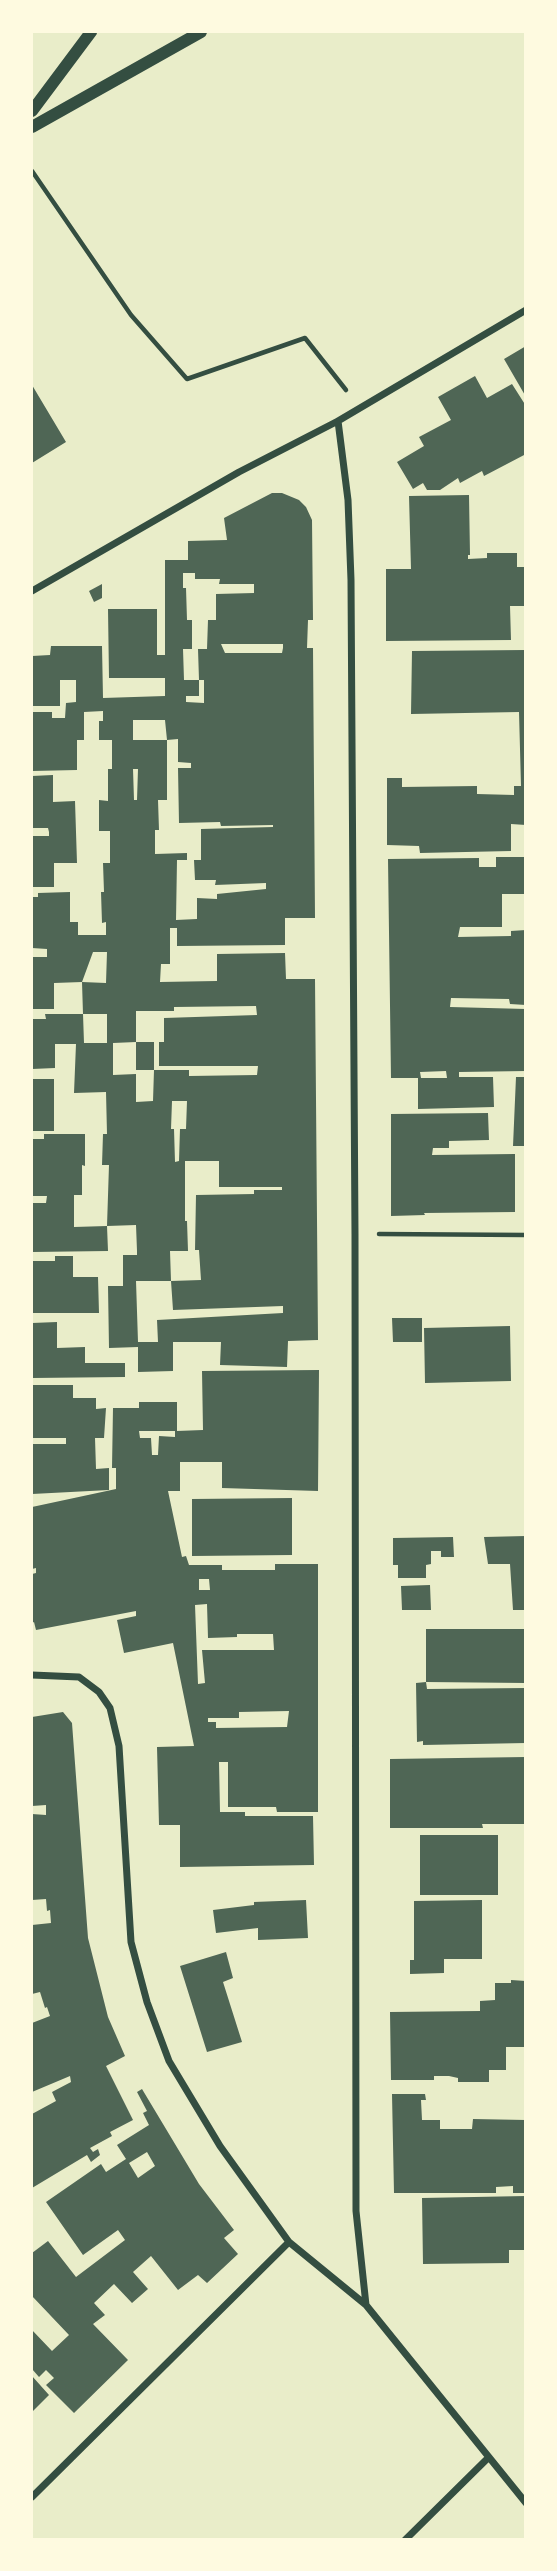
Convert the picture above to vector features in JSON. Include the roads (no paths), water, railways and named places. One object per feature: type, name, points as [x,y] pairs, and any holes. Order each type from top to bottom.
[{"type":"street","points":[[32,111],[91,32]]},
{"type":"street","points":[[32,127],[201,32]]},
{"type":"street","points":[[32,591],[239,471],[338,421],[526,310]]},
{"type":"street","points":[[338,421],[348,500],[351,580],[356,2211],[366,2305]]},
{"type":"street","points":[[32,1675],[79,1677],[99,1692],[110,1708],[120,1746],[131,1942],[147,2002],[169,2061],[181,2082],[220,2146],[289,2242],[366,2305],[526,2503]]},
{"type":"street","points":[[32,2497],[289,2242]]},
{"type":"street","points":[[405,2539],[488,2458]]}]
